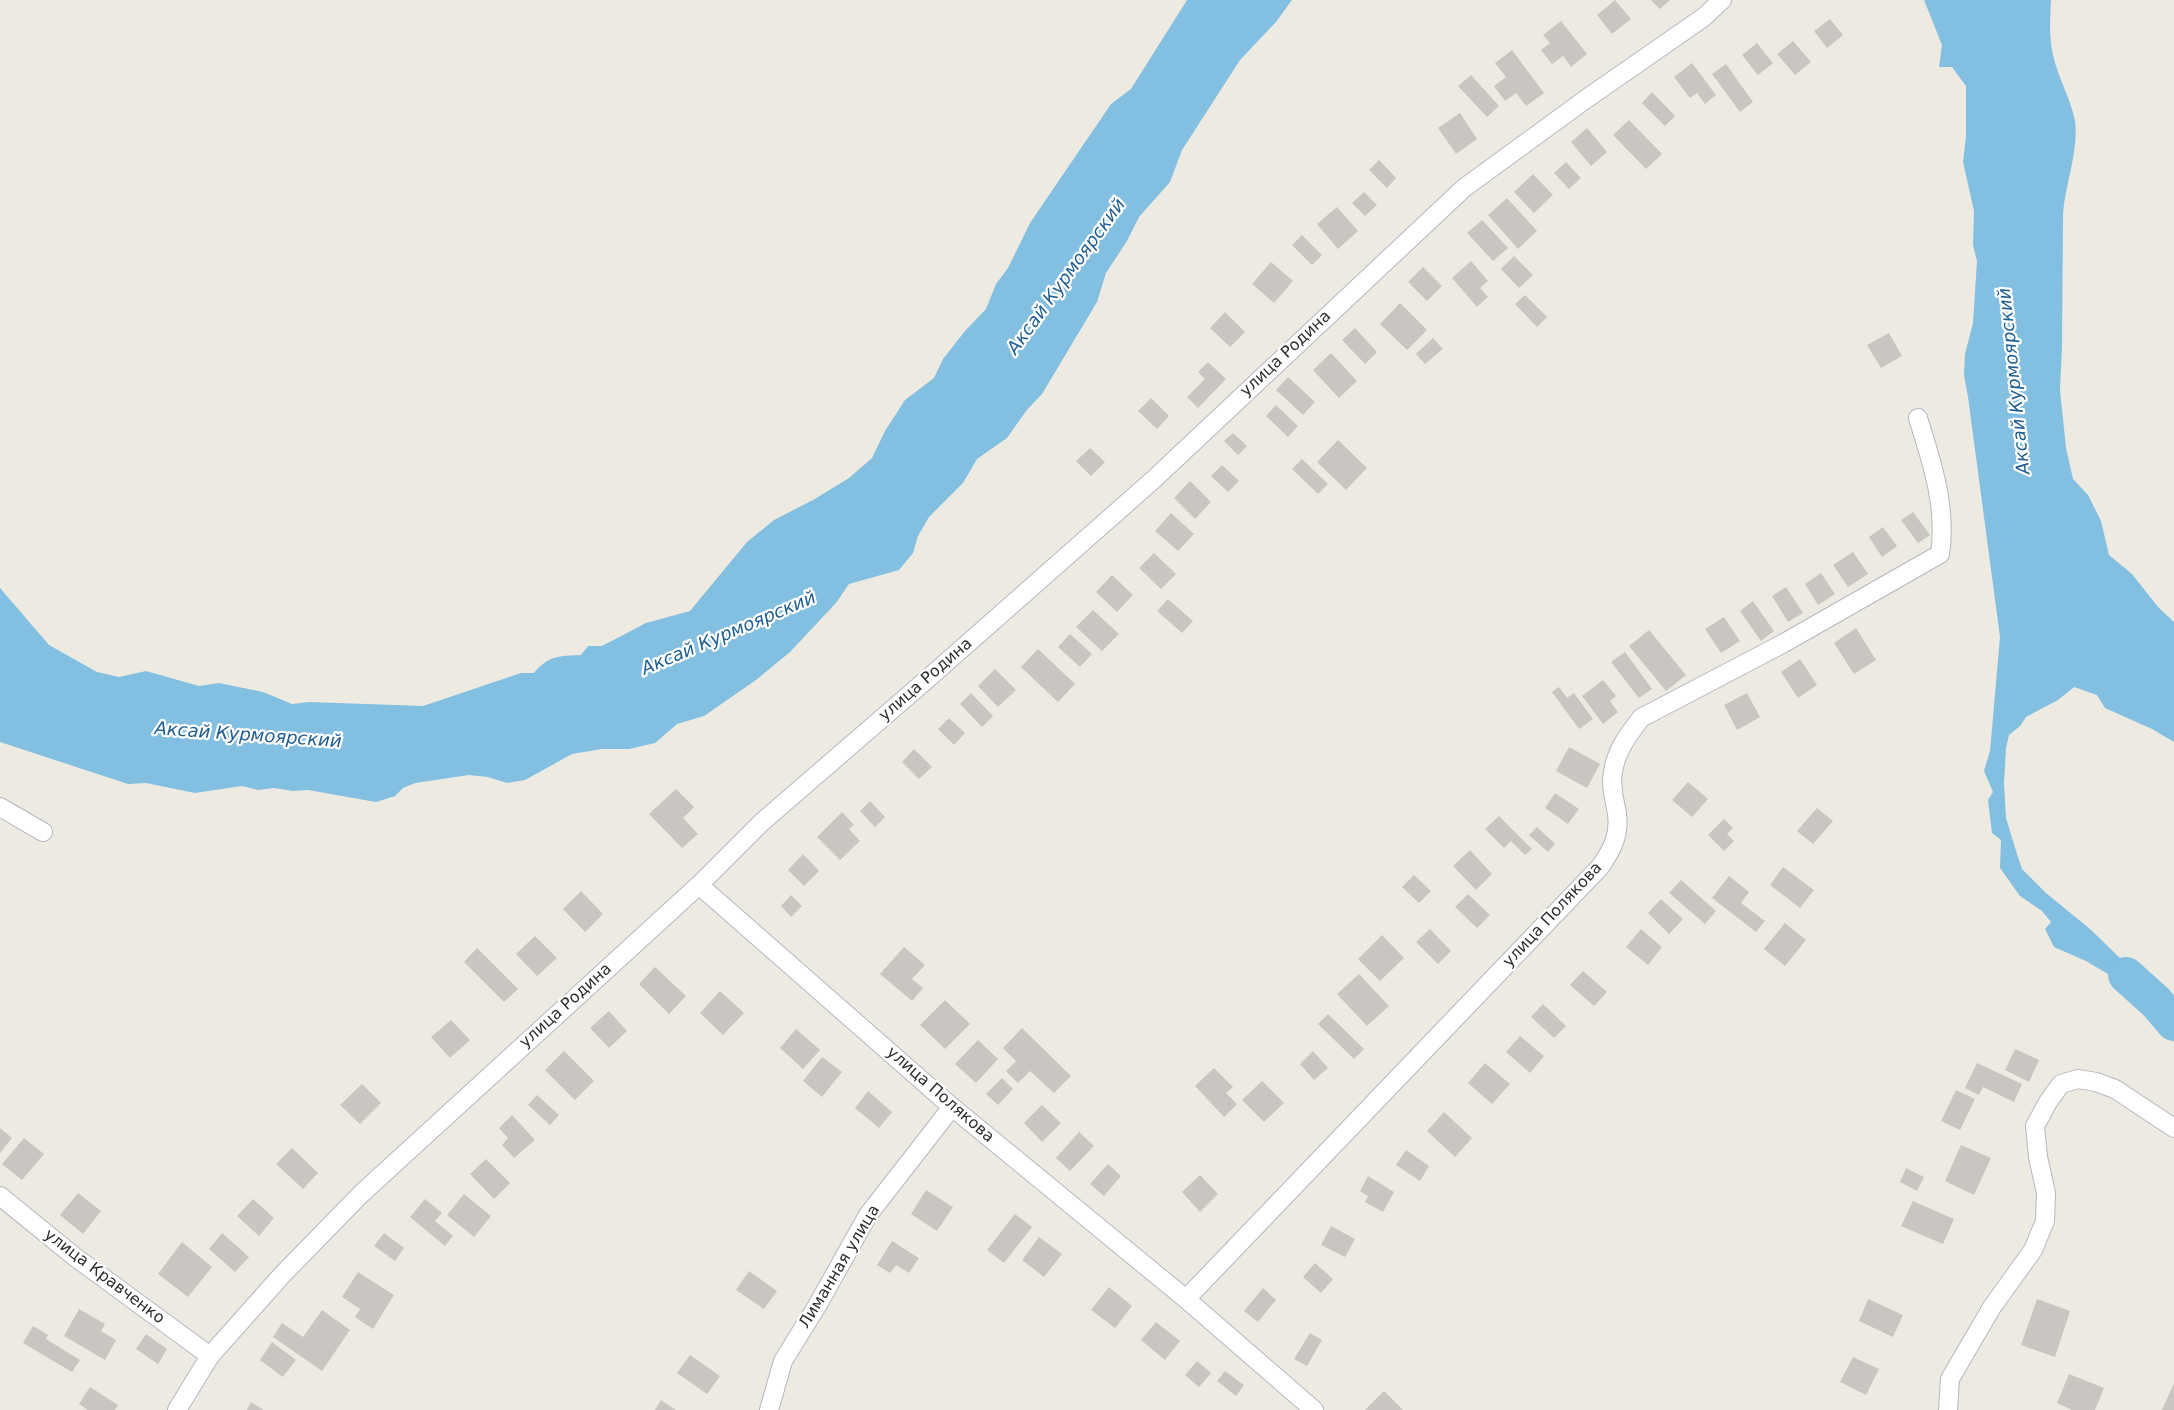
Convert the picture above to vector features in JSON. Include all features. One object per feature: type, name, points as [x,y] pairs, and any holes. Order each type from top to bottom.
[{"type":"street","name":"улица Родина","points":[[177,1410],[210,1356],[282,1275],[362,1194],[699,885],[762,822],[1152,480],[1464,188],[1704,17],[1722,0]]},
{"type":"street","name":"улица Полякова","points":[[1186,1299],[1600,867],[1612,850],[1618,831],[1612,792],[1612,773],[1617,754],[1641,718],[1784,643],[1940,554],[1943,534],[1938,495],[1933,466],[1918,418]]},
{"type":"street","points":[[0,807],[43,832]]},
{"type":"street","name":"улица Полякова","points":[[699,885],[952,1107],[1186,1299],[1314,1410]]},
{"type":"street","points":[[1947,1410],[1950,1379],[1992,1307],[2033,1250],[2044,1221],[2046,1193],[2038,1157],[2035,1126],[2061,1084],[2078,1079],[2096,1082],[2115,1089],[2174,1128]]},
{"type":"street","name":"Лиманная улица","points":[[769,1410],[783,1361],[868,1215],[952,1107]]},
{"type":"street","name":"улица Кравченко","points":[[0,1196],[75,1257],[210,1356]]},
{"type":"water","name":"Аксай Курмоярский","points":[[1187,0],[1292,0],[1276,22],[1240,60],[1182,150],[1170,182],[1139,217],[1127,241],[1106,273],[1097,302],[1042,394],[1026,411],[1007,438],[977,459],[963,483],[929,517],[918,536],[913,553],[899,570],[849,584],[836,603],[790,652],[756,680],[704,716],[677,724],[655,743],[629,749],[602,749],[572,754],[525,780],[507,783],[488,777],[469,775],[415,783],[403,788],[395,796],[376,802],[308,790],[293,791],[274,788],[258,790],[242,786],[195,793],[146,783],[128,784],[0,742],[0,588],[49,645],[97,672],[119,677],[146,671],[199,686],[219,683],[263,692],[292,704],[309,702],[423,706],[521,673],[534,673],[545,663],[560,656],[581,655],[588,646],[602,646],[646,623],[690,611],[747,542],[774,520],[849,478],[872,458],[885,431],[905,400],[934,378],[943,359],[986,309],[996,284],[1008,268],[1030,223],[1111,104],[1131,89]]},
{"type":"water","name":"Аксай Курмоярский","points":[[1924,0],[2051,0],[2050,28],[2055,64],[2073,113],[2076,133],[2063,217],[2060,390],[2066,448],[2073,479],[2088,495],[2101,521],[2109,555],[2132,574],[2158,607],[2174,622],[2174,742],[2152,729],[2105,708],[2097,695],[2074,687],[2058,700],[2026,717],[2020,726],[2009,735],[2004,783],[2006,818],[2022,869],[2120,958],[2173,999],[2156,1010],[2133,989],[2086,961],[2054,947],[2045,929],[2051,922],[2042,911],[2020,896],[2000,868],[2001,840],[1992,833],[1988,800],[1993,792],[1984,771],[1990,751],[2000,637],[1964,375],[1965,354],[1973,323],[1977,261],[1973,245],[1974,211],[1963,162],[1966,137],[1966,86],[1952,67],[1939,67],[1942,45]]},
{"type":"building","points":[[1615,0],[1631,19],[1612,34],[1597,15]]},
{"type":"building","points":[[1651,0],[1670,0],[1660,9]]},
{"type":"building","points":[[1830,19],[1843,35],[1827,48],[1814,31]]},
{"type":"building","points":[[1561,21],[1587,54],[1571,67],[1563,56],[1552,64],[1541,50],[1550,43],[1543,35]]},
{"type":"building","points":[[1793,41],[1811,62],[1795,75],[1777,54]]},
{"type":"building","points":[[1757,43],[1773,63],[1758,75],[1742,55]]},
{"type":"building","points":[[1512,50],[1544,93],[1526,106],[1516,93],[1505,101],[1494,86],[1506,77],[1495,63]]},
{"type":"building","points":[[1692,63],[1716,95],[1705,104],[1697,93],[1690,98],[1674,77]]},
{"type":"building","points":[[1726,64],[1753,102],[1740,112],[1712,74]]},
{"type":"building","points":[[1471,75],[1499,106],[1487,117],[1458,86]]},
{"type":"building","points":[[1652,92],[1675,116],[1665,126],[1642,103]]},
{"type":"building","points":[[1460,113],[1477,139],[1456,154],[1438,128]]},
{"type":"building","points":[[1629,120],[1662,154],[1646,169],[1613,135]]},
{"type":"building","points":[[1587,128],[1607,152],[1591,166],[1571,142]]},
{"type":"building","points":[[1379,160],[1396,178],[1387,188],[1369,170]]},
{"type":"building","points":[[1566,162],[1581,178],[1569,189],[1554,173]]},
{"type":"building","points":[[1533,174],[1553,195],[1534,213],[1514,192]]},
{"type":"building","points":[[1364,192],[1377,205],[1365,216],[1352,203]]},
{"type":"building","points":[[1507,198],[1537,231],[1518,249],[1488,215]]},
{"type":"building","points":[[1337,207],[1358,231],[1338,249],[1317,224]]},
{"type":"building","points":[[1482,220],[1508,248],[1493,261],[1467,233]]},
{"type":"building","points":[[1302,235],[1322,255],[1312,265],[1292,245]]},
{"type":"building","points":[[1514,256],[1533,275],[1519,288],[1501,269]]},
{"type":"building","points":[[1471,261],[1488,281],[1480,288],[1488,297],[1477,307],[1452,278]]},
{"type":"building","points":[[1271,262],[1293,281],[1274,303],[1252,284]]},
{"type":"building","points":[[1423,267],[1442,286],[1427,301],[1408,282]]},
{"type":"building","points":[[1525,295],[1547,317],[1537,327],[1515,304]]},
{"type":"building","points":[[1400,303],[1427,330],[1407,350],[1380,324]]},
{"type":"building","points":[[1225,312],[1245,332],[1230,347],[1210,328]]},
{"type":"building","points":[[1355,328],[1377,352],[1365,364],[1342,340]]},
{"type":"building","points":[[1889,333],[1902,356],[1881,368],[1867,345]]},
{"type":"building","points":[[1433,338],[1443,349],[1425,364],[1416,354]]},
{"type":"building","points":[[1331,353],[1357,381],[1339,398],[1313,370]]},
{"type":"building","points":[[1208,362],[1226,379],[1198,408],[1187,397],[1205,379],[1198,372]]},
{"type":"building","points":[[1288,377],[1315,402],[1303,415],[1276,390]]},
{"type":"building","points":[[1151,398],[1169,416],[1157,429],[1138,411]]},
{"type":"building","points":[[1276,405],[1298,426],[1288,437],[1266,416]]},
{"type":"building","points":[[1233,433],[1247,446],[1238,455],[1224,441]]},
{"type":"building","points":[[1338,440],[1367,468],[1346,490],[1317,462]]},
{"type":"building","points":[[1090,448],[1105,462],[1091,476],[1076,461]]},
{"type":"building","points":[[1302,459],[1328,484],[1318,494],[1292,469]]},
{"type":"building","points":[[1222,465],[1239,481],[1228,492],[1211,476]]},
{"type":"building","points":[[1190,481],[1211,502],[1195,519],[1174,498]]},
{"type":"building","points":[[1913,512],[1930,535],[1918,543],[1901,520]]},
{"type":"building","points":[[1171,513],[1194,534],[1178,551],[1155,531]]},
{"type":"building","points":[[1883,527],[1897,546],[1882,557],[1869,537]]},
{"type":"building","points":[[1853,552],[1868,574],[1848,587],[1833,565]]},
{"type":"building","points":[[1154,553],[1176,574],[1161,589],[1139,568]]},
{"type":"building","points":[[1821,573],[1835,594],[1818,605],[1805,584]]},
{"type":"building","points":[[1112,575],[1133,595],[1117,612],[1096,592]]},
{"type":"building","points":[[1786,587],[1803,613],[1788,622],[1772,596]]},
{"type":"building","points":[[1168,599],[1193,621],[1182,633],[1157,611]]},
{"type":"building","points":[[1753,601],[1774,631],[1761,641],[1740,611]]},
{"type":"building","points":[[1093,610],[1119,634],[1102,651],[1076,627]]},
{"type":"building","points":[[1724,617],[1740,641],[1721,653],[1705,629]]},
{"type":"building","points":[[1856,628],[1876,660],[1854,674],[1834,643]]},
{"type":"building","points":[[1649,630],[1686,675],[1666,691],[1629,646]]},
{"type":"building","points":[[1070,634],[1092,654],[1080,667],[1058,647]]},
{"type":"building","points":[[1038,649],[1075,684],[1058,702],[1021,667]]},
{"type":"building","points":[[1625,652],[1652,689],[1639,698],[1611,662]]},
{"type":"building","points":[[1800,659],[1817,685],[1798,698],[1781,672]]},
{"type":"building","points":[[995,669],[1016,690],[998,707],[978,686]]},
{"type":"building","points":[[1603,680],[1616,696],[1610,701],[1618,712],[1603,724],[1582,696]]},
{"type":"building","points":[[1559,687],[1567,698],[1574,693],[1593,719],[1579,729],[1552,692]]},
{"type":"building","points":[[971,693],[993,716],[982,727],[960,704]]},
{"type":"building","points":[[1747,693],[1760,717],[1737,730],[1724,705]]},
{"type":"building","points":[[949,718],[965,733],[954,745],[938,729]]},
{"type":"building","points":[[1569,747],[1600,764],[1587,788],[1556,771]]},
{"type":"building","points":[[914,749],[932,767],[919,779],[902,762]]},
{"type":"building","points":[[1688,782],[1708,799],[1692,817],[1672,800]]},
{"type":"building","points":[[676,789],[694,807],[683,818],[698,834],[682,848],[649,814]]},
{"type":"building","points":[[1555,793],[1579,809],[1568,824],[1545,808]]},
{"type":"building","points":[[870,801],[885,817],[875,827],[860,811]]},
{"type":"building","points":[[1817,808],[1833,821],[1813,844],[1797,831]]},
{"type":"building","points":[[842,812],[854,825],[849,829],[860,841],[840,860],[817,837]]},
{"type":"building","points":[[1499,816],[1532,849],[1525,855],[1511,841],[1504,848],[1485,829]]},
{"type":"building","points":[[1724,819],[1733,828],[1727,834],[1734,841],[1724,851],[1708,835]]},
{"type":"building","points":[[1537,827],[1555,844],[1548,852],[1529,835]]},
{"type":"building","points":[[1470,850],[1492,874],[1476,890],[1453,866]]},
{"type":"building","points":[[803,854],[819,871],[804,886],[788,870]]},
{"type":"building","points":[[1783,867],[1814,890],[1800,908],[1770,885]]},
{"type":"building","points":[[1414,875],[1431,891],[1419,903],[1402,887]]},
{"type":"building","points":[[1729,876],[1749,892],[1741,903],[1765,921],[1756,932],[1712,898]]},
{"type":"building","points":[[1681,880],[1716,911],[1705,924],[1669,893]]},
{"type":"building","points":[[581,891],[603,914],[585,932],[563,909]]},
{"type":"building","points":[[1468,894],[1490,915],[1477,928],[1455,907]]},
{"type":"building","points":[[791,895],[802,906],[791,917],[781,906]]},
{"type":"building","points":[[1661,899],[1683,919],[1669,934],[1648,913]]},
{"type":"building","points":[[1785,923],[1806,940],[1785,966],[1764,949]]},
{"type":"building","points":[[1430,929],[1451,951],[1438,964],[1416,942]]},
{"type":"building","points":[[1641,929],[1662,947],[1648,965],[1626,947]]},
{"type":"building","points":[[1382,935],[1404,958],[1380,981],[1358,959]]},
{"type":"building","points":[[535,936],[557,958],[537,976],[516,954]]},
{"type":"building","points":[[904,947],[925,965],[912,979],[923,988],[912,1001],[880,974]]},
{"type":"building","points":[[477,948],[518,989],[504,1002],[464,962]]},
{"type":"building","points":[[655,967],[686,996],[669,1014],[639,984]]},
{"type":"building","points":[[1583,971],[1607,992],[1594,1006],[1570,985]]},
{"type":"building","points":[[1359,974],[1389,1006],[1367,1026],[1337,994]]},
{"type":"building","points":[[720,991],[744,1013],[723,1035],[700,1013]]},
{"type":"building","points":[[945,1000],[970,1024],[945,1049],[920,1025]]},
{"type":"building","points":[[1543,1004],[1566,1026],[1554,1038],[1531,1017]]},
{"type":"building","points":[[609,1011],[627,1031],[609,1048],[590,1028]]},
{"type":"building","points":[[1328,1014],[1364,1049],[1354,1059],[1318,1024]]},
{"type":"building","points":[[451,1020],[470,1040],[450,1058],[431,1037]]},
{"type":"building","points":[[1022,1028],[1071,1076],[1054,1093],[1030,1071],[1018,1083],[1006,1071],[1016,1061],[1003,1048]]},
{"type":"building","points":[[796,1029],[820,1050],[803,1069],[780,1048]]},
{"type":"building","points":[[1520,1036],[1544,1056],[1530,1073],[1506,1052]]},
{"type":"building","points":[[978,1040],[998,1059],[976,1083],[955,1064]]},
{"type":"building","points":[[2015,1049],[2039,1060],[2029,1082],[2005,1070]]},
{"type":"building","points":[[564,1051],[594,1081],[575,1100],[545,1070]]},
{"type":"building","points":[[1313,1051],[1328,1068],[1314,1080],[1300,1064]]},
{"type":"building","points":[[822,1057],[842,1072],[822,1097],[803,1081]]},
{"type":"building","points":[[1485,1063],[1510,1084],[1492,1104],[1468,1083]]},
{"type":"building","points":[[1977,1063],[2022,1084],[2014,1102],[1983,1087],[1979,1095],[1965,1088]]},
{"type":"building","points":[[1214,1068],[1233,1087],[1226,1093],[1237,1104],[1224,1117],[1195,1086]]},
{"type":"building","points":[[1002,1078],[1013,1089],[998,1105],[986,1094]]},
{"type":"building","points":[[1262,1081],[1284,1103],[1264,1122],[1242,1100]]},
{"type":"building","points":[[362,1084],[381,1103],[360,1124],[340,1105]]},
{"type":"building","points":[[1956,1090],[1975,1099],[1960,1130],[1941,1121]]},
{"type":"building","points":[[868,1091],[892,1112],[879,1128],[855,1108]]},
{"type":"building","points":[[537,1095],[559,1115],[550,1125],[528,1105]]},
{"type":"building","points":[[1042,1105],[1061,1123],[1042,1142],[1024,1123]]},
{"type":"building","points":[[1444,1112],[1472,1138],[1455,1157],[1427,1131]]},
{"type":"building","points":[[512,1115],[535,1140],[514,1158],[502,1145],[508,1138],[499,1128]]},
{"type":"building","points":[[0,1128],[12,1138],[0,1153]]},
{"type":"building","points":[[1079,1132],[1094,1146],[1070,1171],[1056,1158]]},
{"type":"building","points":[[24,1138],[44,1154],[22,1180],[2,1164]]},
{"type":"building","points":[[1961,1145],[1991,1158],[1974,1195],[1945,1181]]},
{"type":"building","points":[[292,1148],[318,1173],[303,1189],[276,1164]]},
{"type":"building","points":[[1406,1150],[1429,1166],[1420,1181],[1396,1165]]},
{"type":"building","points":[[486,1159],[510,1183],[494,1199],[470,1174]]},
{"type":"building","points":[[1108,1164],[1121,1176],[1104,1196],[1090,1184]]},
{"type":"building","points":[[1906,1168],[1924,1177],[1917,1191],[1900,1182]]},
{"type":"building","points":[[1200,1175],[1218,1194],[1200,1212],[1182,1192]]},
{"type":"building","points":[[1368,1176],[1394,1192],[1383,1212],[1365,1202],[1368,1196],[1360,1191]]},
{"type":"building","points":[[926,1190],[953,1207],[937,1231],[911,1214]]},
{"type":"building","points":[[78,1193],[101,1211],[83,1234],[60,1215]]},
{"type":"building","points":[[464,1194],[491,1216],[474,1237],[447,1215]]},
{"type":"building","points":[[253,1199],[274,1218],[259,1236],[237,1216]]},
{"type":"building","points":[[425,1199],[442,1213],[435,1221],[453,1236],[445,1246],[410,1217]]},
{"type":"building","points":[[1913,1201],[1954,1219],[1943,1244],[1901,1226]]},
{"type":"building","points":[[1015,1214],[1032,1227],[1004,1263],[987,1250]]},
{"type":"building","points":[[1331,1226],[1355,1239],[1345,1257],[1321,1245]]},
{"type":"building","points":[[222,1233],[249,1257],[235,1272],[209,1249]]},
{"type":"building","points":[[384,1233],[404,1248],[395,1261],[374,1246]]},
{"type":"building","points":[[1039,1237],[1062,1254],[1044,1277],[1022,1260]]},
{"type":"building","points":[[892,1241],[919,1258],[909,1273],[896,1265],[890,1273],[877,1265]]},
{"type":"building","points":[[182,1242],[212,1267],[188,1297],[158,1274]]},
{"type":"building","points":[[1315,1263],[1333,1279],[1321,1293],[1303,1277]]},
{"type":"building","points":[[749,1271],[777,1291],[764,1309],[736,1290]]},
{"type":"building","points":[[358,1272],[394,1295],[373,1329],[355,1317],[360,1309],[342,1297]]},
{"type":"building","points":[[1109,1287],[1132,1306],[1115,1328],[1091,1310]]},
{"type":"building","points":[[1263,1288],[1276,1300],[1258,1322],[1244,1311]]},
{"type":"building","points":[[1868,1299],[1903,1315],[1893,1337],[1859,1321]]},
{"type":"building","points":[[2037,1299],[2070,1311],[2055,1357],[2021,1345]]},
{"type":"building","points":[[79,1309],[105,1324],[101,1331],[116,1340],[105,1360],[64,1336]]},
{"type":"building","points":[[322,1310],[350,1330],[322,1371],[273,1337],[282,1323],[303,1337]]},
{"type":"building","points":[[1156,1322],[1180,1341],[1165,1360],[1141,1340]]},
{"type":"building","points":[[33,1326],[48,1335],[46,1339],[80,1360],[72,1372],[23,1343]]},
{"type":"building","points":[[1310,1333],[1322,1340],[1307,1366],[1294,1359]]},
{"type":"building","points":[[146,1334],[167,1349],[158,1364],[136,1349]]},
{"type":"building","points":[[272,1342],[296,1360],[283,1377],[260,1360]]},
{"type":"building","points":[[690,1355],[720,1376],[707,1394],[677,1373]]},
{"type":"building","points":[[1853,1357],[1879,1369],[1866,1395],[1840,1382]]},
{"type":"building","points":[[1197,1361],[1211,1373],[1199,1387],[1185,1375]]},
{"type":"building","points":[[1225,1371],[1244,1385],[1236,1396],[1217,1381]]},
{"type":"building","points":[[2069,1374],[2104,1388],[2095,1410],[2072,1410],[2057,1403]]},
{"type":"building","points":[[2174,1383],[2174,1410],[2162,1410]]},
{"type":"building","points":[[90,1387],[118,1405],[115,1410],[88,1410],[79,1404]]},
{"type":"building","points":[[1384,1391],[1403,1410],[1365,1410]]},
{"type":"building","points":[[661,1400],[676,1410],[655,1410]]},
{"type":"building","points":[[251,1402],[264,1410],[247,1410]]},
{"type":"waterway","points":[[2126,975],[2156,1002],[2174,1023]]}]
